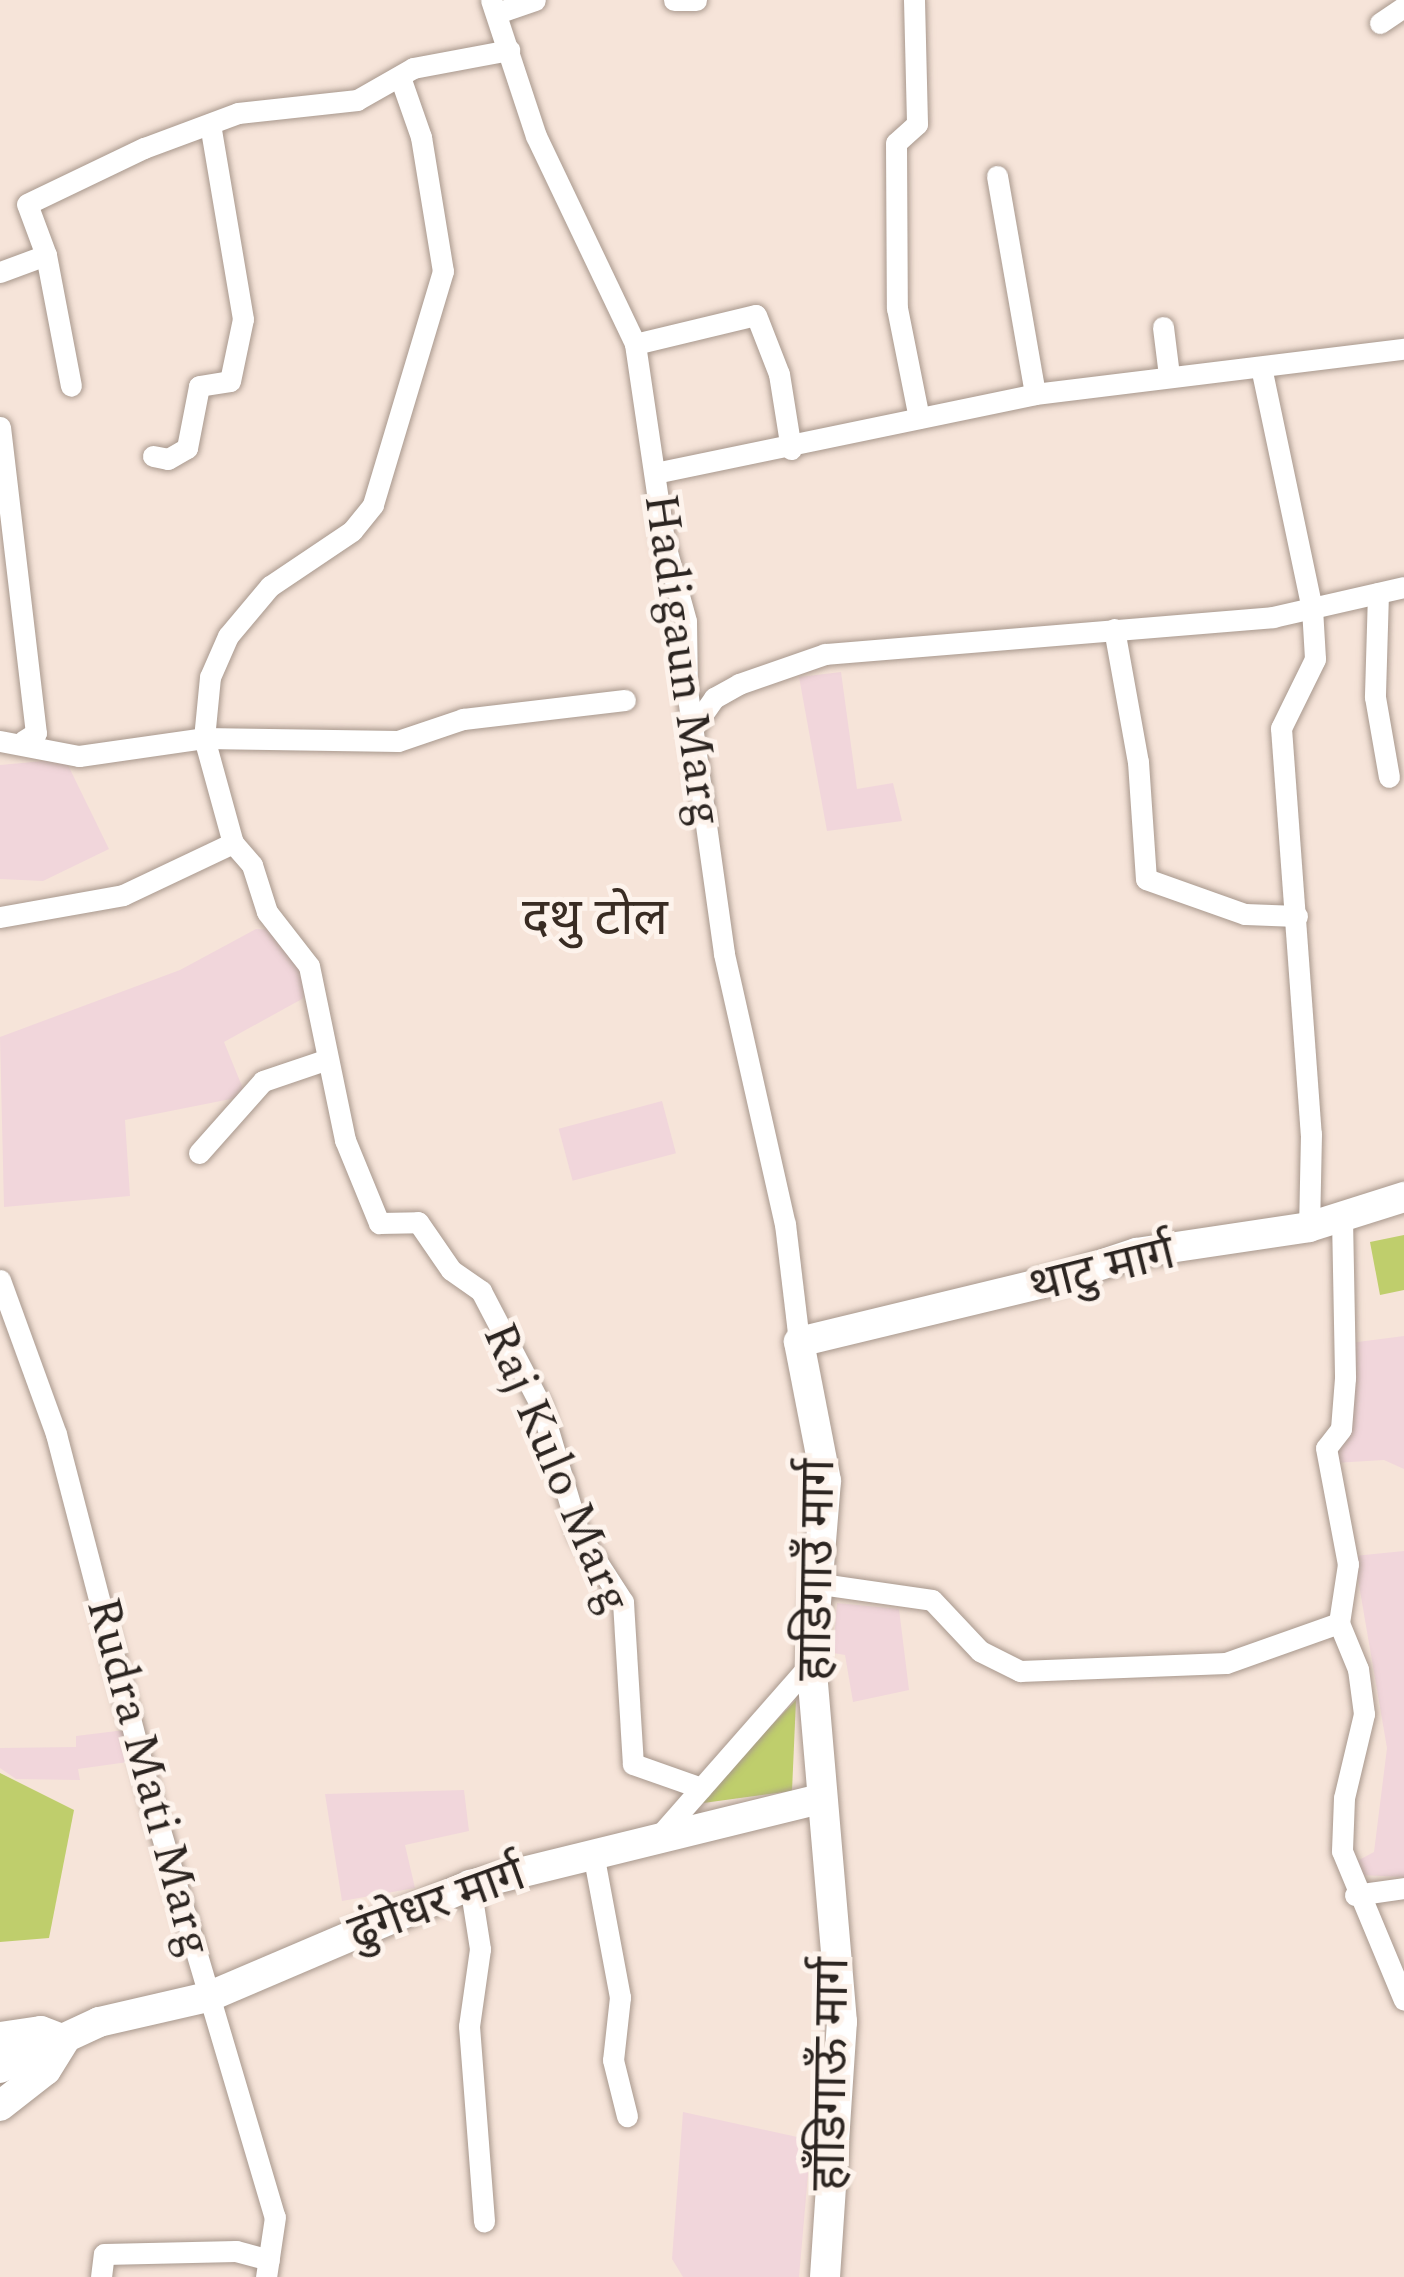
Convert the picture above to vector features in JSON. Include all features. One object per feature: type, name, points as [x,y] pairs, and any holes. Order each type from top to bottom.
[{"type":"main road","name":"थाटु मार्ग","points":[[799,1342],[1031,1287],[1136,1253],[1310,1227],[1404,1197]]},
{"type":"main road","name":"हाडिगाउँ मार्ग","points":[[799,1342],[826,1481],[812,1663],[820,1799]]},
{"type":"main road","name":"ढुंगेधर मार्ग","points":[[0,2068],[99,2023],[208,1997],[470,1885],[820,1799]]},
{"type":"main road","name":"हाँडिगाऊँ मार्ग","points":[[820,1799],[842,2022],[825,2277]]},
{"type":"main road","points":[[0,2037],[41,2031],[64,2041],[46,2070],[0,2106]]},
{"type":"street","points":[[494,6],[535,0]]},
{"type":"street","points":[[674,0],[696,0]]},
{"type":"street","points":[[914,0],[917,124],[896,143],[897,308],[919,418]]},
{"type":"street","name":"Hadigaun Marg","points":[[494,6],[536,136],[635,344],[655,473],[686,622],[693,728],[724,954],[785,1224],[799,1342]]},
{"type":"street","points":[[1380,23],[1404,7]]},
{"type":"street","points":[[71,386],[46,254],[27,204],[238,113],[357,100],[400,77],[509,50]]},
{"type":"street","points":[[204,738],[210,677],[228,636],[270,586],[352,531],[373,506],[443,271],[421,137],[400,77]]},
{"type":"street","points":[[153,455],[168,459],[187,448],[199,386],[230,381],[243,320],[210,124]]},
{"type":"street","points":[[997,176],[1035,394]]},
{"type":"street","points":[[0,272],[46,254]]},
{"type":"street","points":[[635,344],[756,315],[779,374],[791,449]]},
{"type":"street","points":[[1163,327],[1169,375]]},
{"type":"street","points":[[655,473],[791,449],[1035,394],[1404,349]]},
{"type":"street","points":[[1261,367],[1312,608],[1315,659],[1281,728],[1297,916],[1310,1227]]},
{"type":"street","points":[[0,427],[36,733],[12,741]]},
{"type":"street","points":[[693,728],[714,698],[739,684],[825,655],[1312,608],[1404,586]]},
{"type":"street","points":[[1378,593],[1375,697],[1389,777]]},
{"type":"street","points":[[1114,629],[1138,762],[1146,878],[1245,914],[1297,916]]},
{"type":"street","points":[[12,741],[79,756],[204,738],[398,741],[463,719],[625,700]]},
{"type":"street","name":"Raj Kulo Marg","points":[[204,738],[233,843],[252,865],[267,912],[309,966],[325,1060],[379,1223],[418,1222],[452,1270],[481,1291],[542,1406],[579,1534],[623,1602],[634,1764],[700,1788]]},
{"type":"street","points":[[0,917],[123,895],[233,843]]},
{"type":"street","points":[[199,1153],[263,1081],[325,1060]]},
{"type":"street","points":[[1342,1218],[1349,1281],[1344,1395],[1341,1429],[1326,1448],[1348,1564],[1339,1623],[1358,1669],[1364,1714],[1344,1798],[1342,1851],[1355,1895],[1404,2000]]},
{"type":"street","name":"Rudra Mati Marg","points":[[0,1280],[3,1304],[56,1434],[208,1997],[275,2217],[267,2268]]},
{"type":"street","points":[[821,1584],[932,1600],[980,1651],[1020,1671],[1226,1663],[1339,1623]]},
{"type":"street","points":[[660,1835],[812,1663]]},
{"type":"street","points":[[593,1853],[620,1997],[613,2060],[627,2116]]},
{"type":"street","points":[[470,1885],[480,1949],[469,2026],[484,2221]]},
{"type":"street","points":[[1355,1895],[1404,1888]]},
{"type":"street","points":[[101,2277],[104,2254],[236,2251],[267,2268]]},
{"type":"shaded area","points":[[841,672],[857,789],[893,783],[902,821],[827,831],[799,677]]},
{"type":"shaded area","points":[[65,759],[109,849],[43,881],[0,879],[0,765]]},
{"type":"shaded area","points":[[256,929],[279,930],[309,986],[302,999],[224,1042],[246,1096],[125,1120],[130,1196],[4,1207],[0,1037],[180,970]]},
{"type":"shaded area","points":[[662,1101],[676,1153],[573,1181],[559,1129]]},
{"type":"shaded area","points":[[1404,1336],[1404,1469],[1384,1460],[1334,1463],[1350,1343]]},
{"type":"shaded area","points":[[1404,1551],[1404,1877],[1362,1875],[1357,1861],[1374,1852],[1387,1748],[1354,1556]]},
{"type":"shaded area","points":[[837,1603],[899,1609],[909,1690],[853,1702],[845,1655],[833,1653]]},
{"type":"shaded area","points":[[125,1730],[128,1762],[78,1769],[80,1780],[16,1779],[0,1768],[0,1748],[76,1747],[76,1736]]},
{"type":"shaded area","points":[[464,1790],[469,1831],[405,1845],[415,1888],[342,1901],[325,1794]]},
{"type":"shaded area","points":[[683,2112],[811,2140],[799,2277],[683,2277],[672,2259]]},
{"type":"green space","points":[[1404,1235],[1404,1290],[1380,1295],[1370,1242]]},
{"type":"green space","points":[[796,1700],[792,1791],[696,1804]]},
{"type":"green space","points":[[0,1773],[74,1810],[49,1938],[0,1942]]},
{"type":"district","name":"दथु टोल","points":[[595,919]]}]
